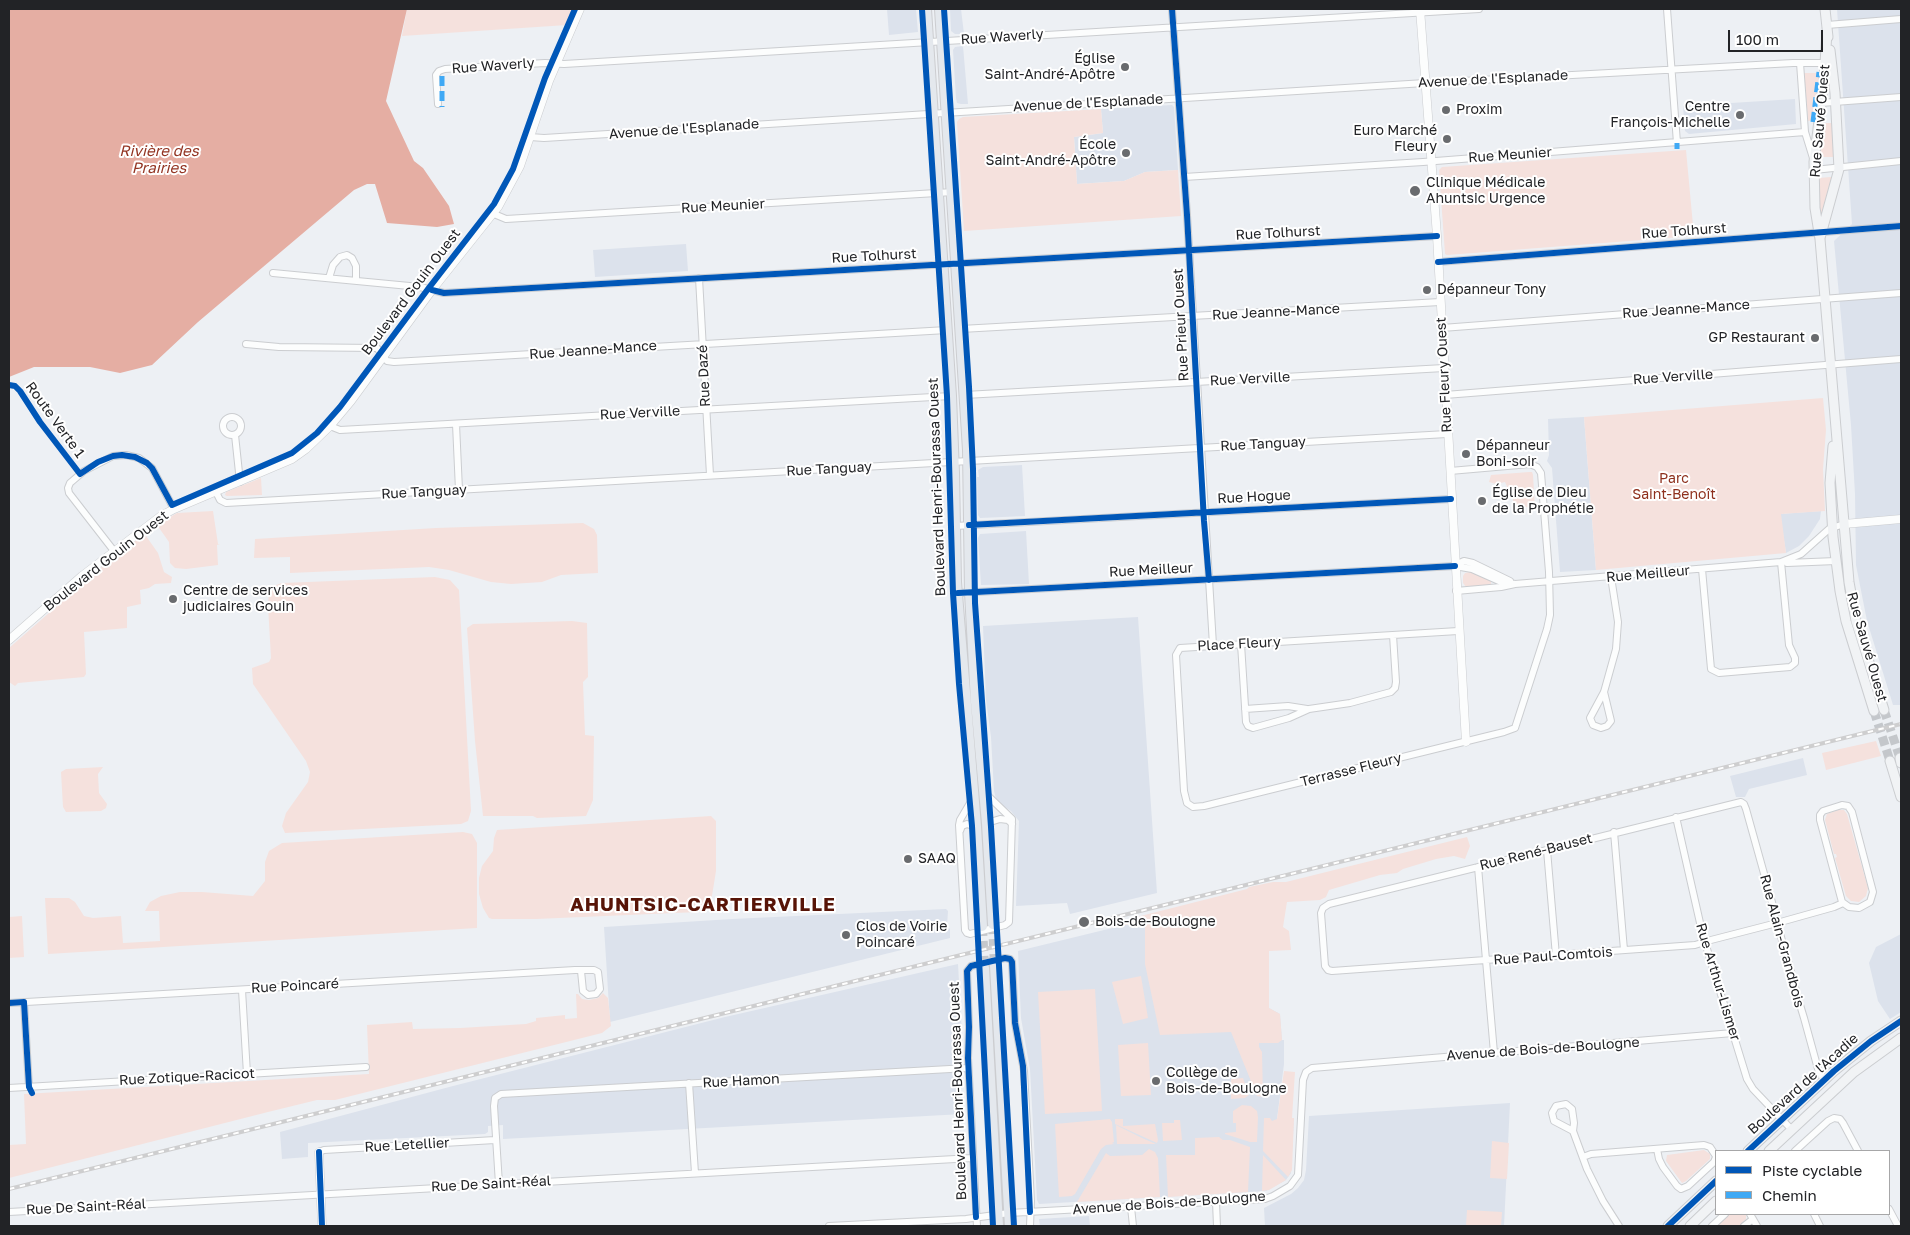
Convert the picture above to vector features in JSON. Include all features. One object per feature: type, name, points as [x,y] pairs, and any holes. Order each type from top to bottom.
[{"type":"main road","name":"Boulevard Henri-Bourassa Ouest","points":[[926,9],[951,396],[958,593],[982,926]]},
{"type":"main road","name":"Boulevard Henri-Bourassa Ouest","points":[[940,9],[969,461],[970,592],[976,702],[985,792],[993,924]]},
{"type":"main road","name":"Rue Sauvé Ouest","points":[[1820,234],[1839,167],[1835,102],[1828,63],[1825,9]]},
{"type":"main road","name":"Rue Sauvé Ouest","points":[[1828,63],[1821,103],[1814,166],[1815,208],[1820,234],[1846,558],[1852,606],[1884,710]]},
{"type":"main road","name":"Rue Sauvé Ouest","points":[[1835,429],[1830,483],[1836,561],[1845,615],[1874,711]]},
{"type":"main road","points":[[1890,761],[1901,797]]},
{"type":"main road","points":[[995,966],[1010,1226]]},
{"type":"main road","points":[[984,968],[998,1226]]},
{"type":"main road","name":"Boulevard de l'Acadie","points":[[1749,1150],[1824,1080],[1866,1045],[1901,1021]]},
{"type":"main road","name":"Boulevard de l'Acadie","points":[[1770,1150],[1854,1072],[1901,1038]]},
{"type":"main road","points":[[1668,1226],[1715,1182]]},
{"type":"main road","points":[[1690,1226],[1715,1202]]},
{"type":"street","name":"Boulevard Gouin Ouest","points":[[9,640],[60,594],[114,551],[174,509],[296,457],[330,426],[432,290],[494,214],[513,181],[546,89],[580,9]]},
{"type":"street","name":"Rue Prieur Ouest","points":[[1172,9],[1213,645]]},
{"type":"street","name":"Rue Waverly","points":[[438,104],[436,77],[440,70],[928,42],[1420,10],[1479,9]]},
{"type":"street","points":[[1667,9],[1677,143]]},
{"type":"street","name":"Rue Fleury Ouest","points":[[1420,10],[1437,236],[1458,631],[1466,742]]},
{"type":"street","points":[[1827,29],[1901,19]]},
{"type":"street","name":"Rue Sauvé Ouest","points":[[1800,63],[1805,132]]},
{"type":"street","name":"Avenue de l'Esplanade","points":[[530,136],[544,138],[1425,82],[1828,63]]},
{"type":"street","points":[[1821,103],[1901,97]]},
{"type":"street","points":[[1805,132],[1814,166],[1839,167],[1901,161]]},
{"type":"street","name":"Rue Meunier","points":[[1184,177],[1432,161],[1805,132]]},
{"type":"street","name":"Rue Meunier","points":[[494,214],[506,219],[953,192]]},
{"type":"street","name":"Rue Tolhurst","points":[[1438,262],[1820,234],[1901,226]]},
{"type":"street","name":"Rue Tolhurst","points":[[273,273],[420,287],[444,292],[1437,236]]},
{"type":"street","points":[[329,278],[333,265],[340,257],[347,255],[352,258],[356,266],[356,281]]},
{"type":"street","name":"Rue Dazé","points":[[698,278],[710,475]]},
{"type":"street","name":"Rue Jeanne-Mance","points":[[1442,328],[1901,293]]},
{"type":"street","name":"Rue Jeanne-Mance","points":[[961,330],[1440,302]]},
{"type":"street","name":"Rue Jeanne-Mance","points":[[246,344],[280,347],[378,348],[390,362],[401,362],[947,330]]},
{"type":"street","name":"Rue Verville","points":[[1445,395],[1901,359]]},
{"type":"street","name":"Rue Verville","points":[[965,395],[1444,368]]},
{"type":"street","name":"Rue Verville","points":[[330,426],[340,430],[951,396]]},
{"type":"street","points":[[456,424],[459,490]]},
{"type":"street","name":"Rue Tanguay","points":[[216,492],[220,500],[226,503],[1447,434]]},
{"type":"street","points":[[235,435],[240,482]]},
{"type":"street","points":[[114,551],[69,493],[70,483],[84,471],[113,456],[126,455],[139,458],[152,468],[174,509]]},
{"type":"street","points":[[1450,471],[1528,464],[1539,468],[1542,481],[1549,581]]},
{"type":"street","name":"Rue Hogue","points":[[955,526],[1451,499]]},
{"type":"street","name":"Rue Meilleur","points":[[1781,562],[1801,554],[1827,530],[1833,527],[1844,524],[1901,519]]},
{"type":"street","name":"Rue Meilleur","points":[[1456,591],[1515,584],[1781,562],[1836,561]]},
{"type":"street","points":[[1702,569],[1711,670],[1719,673],[1790,668],[1794,664],[1795,658],[1789,645],[1781,562]]},
{"type":"street","name":"Rue Meilleur","points":[[958,593],[1455,566],[1472,569],[1499,581],[1515,584]]},
{"type":"street","points":[[1604,692],[1611,721],[1607,726],[1601,728],[1594,726],[1590,718],[1604,692],[1615,656],[1618,625],[1612,577]]},
{"type":"street","name":"Terrasse Fleury","points":[[1189,806],[1204,806],[1513,729],[1517,724],[1549,624],[1549,581]]},
{"type":"street","name":"Place Fleury","points":[[1189,806],[1186,802],[1184,790],[1176,654],[1178,649],[1182,647],[1213,645],[1458,631]]},
{"type":"street","points":[[1240,644],[1246,723],[1253,728],[1289,718],[1309,709],[1350,703],[1388,694],[1393,691],[1396,682],[1394,635]]},
{"type":"street","points":[[1245,709],[1288,706],[1309,709]]},
{"type":"street","points":[[973,798],[960,820],[965,930],[970,934],[1005,926],[1009,923],[1012,824],[1009,815],[985,792]]},
{"type":"street","name":"Rue René-Bauset","points":[[1329,904],[1614,832],[1742,802]]},
{"type":"street","name":"Rue Alain-Grandbois","points":[[1742,802],[1746,809],[1818,1069],[1824,1080]]},
{"type":"street","points":[[1844,805],[1849,807],[1852,812],[1873,893],[1870,902],[1862,907],[1852,908],[1843,903],[1819,816],[1824,810],[1844,805]]},
{"type":"street","name":"Rue Arthur-Lismer","points":[[1676,817],[1705,943],[1750,1084],[1792,1130]]},
{"type":"street","points":[[987,823],[996,819],[1003,819],[1012,824]]},
{"type":"street","points":[[960,831],[962,826],[967,824],[976,827]]},
{"type":"street","points":[[1614,832],[1624,950]]},
{"type":"street","points":[[1547,850],[1556,956]]},
{"type":"street","points":[[1478,867],[1494,1053]]},
{"type":"street","name":"Rue Paul-Comtois","points":[[1329,904],[1323,908],[1321,915],[1325,966],[1329,971],[1694,945],[1843,903]]},
{"type":"street","name":"Boulevard Henri-Bourassa Ouest","points":[[977,1226],[968,1068],[967,971],[976,965],[1005,958],[1010,959],[1013,965],[1016,1029],[1024,1072],[1030,1226]]},
{"type":"street","name":"Rue Poincaré","points":[[9,1003],[581,970]]},
{"type":"street","points":[[242,990],[248,1074]]},
{"type":"street","points":[[24,1002],[29,1086]]},
{"type":"street","name":"Avenue de Bois-de-Boulogne","points":[[829,1226],[1267,1198],[1287,1188],[1295,1180],[1299,1167],[1304,1078],[1310,1069],[1733,1033]]},
{"type":"street","name":"Rue Zotique-Racicot","points":[[9,1088],[366,1067]]},
{"type":"street","name":"Rue Hamon","points":[[496,1140],[494,1106],[496,1096],[505,1093],[968,1068]]},
{"type":"street","points":[[689,1083],[695,1173]]},
{"type":"street","points":[[1573,1131],[1554,1121],[1552,1113],[1556,1106],[1563,1104],[1572,1108],[1573,1131],[1582,1157],[1599,1195],[1620,1226]]},
{"type":"street","points":[[1796,1150],[1833,1118],[1843,1123],[1857,1150]]},
{"type":"street","points":[[496,1140],[499,1184]]},
{"type":"street","name":"Rue Letellier","points":[[319,1152],[324,1150],[496,1140]]},
{"type":"street","points":[[1582,1157],[1591,1154],[1706,1145],[1711,1148],[1715,1154]]},
{"type":"street","points":[[1657,1148],[1659,1159],[1681,1189],[1688,1186],[1715,1159]]},
{"type":"street","points":[[319,1152],[322,1226]]},
{"type":"street","name":"Rue De Saint-Réal","points":[[9,1212],[973,1158]]},
{"type":"street","points":[[1216,1202],[1217,1226]]},
{"type":"street","points":[[1131,1207],[1133,1226]]},
{"type":"street","points":[[1890,1211],[1898,1226]]},
{"type":"street","points":[[1712,1226],[1724,1215]]},
{"type":"street","points":[[1744,1226],[1752,1217],[1757,1226]]},
{"type":"shaded area","points":[[887,9],[916,9],[918,32],[889,35]]},
{"type":"shaded area","points":[[950,9],[961,9],[964,34],[955,34],[951,31]]},
{"type":"shaded area","points":[[1837,9],[1901,9],[1901,705],[1893,705],[1867,621],[1856,565],[1855,494],[1851,425],[1834,241],[1852,224]]},
{"type":"shaded area","points":[[963,46],[968,104],[957,103],[956,98],[953,50],[955,47]]},
{"type":"shaded area","name":"Centre François-Michelle","points":[[1795,99],[1796,124],[1689,134],[1685,131],[1683,106]]},
{"type":"shaded area","name":"École Saint-André-Apôtre","points":[[1172,105],[1174,107],[1178,170],[1145,172],[1124,181],[1077,184],[1074,137],[1103,133],[1101,109]]},
{"type":"shaded area","points":[[686,244],[688,271],[595,277],[593,250]]},
{"type":"shaded area","points":[[1584,417],[1596,570],[1560,572],[1552,468],[1547,461],[1549,455],[1548,419]]},
{"type":"shaded area","points":[[1022,465],[1025,516],[980,518],[978,515],[978,470],[983,467]]},
{"type":"shaded area","points":[[1821,511],[1820,519],[1809,536],[1799,546],[1786,553],[1780,514]]},
{"type":"shaded area","points":[[1026,531],[1029,584],[981,585],[978,538],[980,534]]},
{"type":"shaded area","points":[[1138,617],[1157,893],[1070,914],[1067,903],[1016,906],[1019,821],[1011,811],[1000,804],[996,799],[994,791],[991,737],[986,700],[983,626]]},
{"type":"shaded area","points":[[1803,758],[1807,775],[1749,789],[1745,797],[1736,797],[1730,776]]},
{"type":"shaded area","points":[[946,909],[948,911],[947,926],[950,929],[950,938],[610,1022],[604,927]]},
{"type":"shaded area","name":"Collège de Bois-de-Boulogne","points":[[1145,920],[1145,961],[1269,951],[1269,1008],[1280,1014],[1282,1040],[1284,1040],[1284,1064],[1277,1119],[1294,1118],[1291,1173],[1286,1180],[1266,1191],[1039,1204],[1037,1200],[1030,1069],[1021,1018],[1018,951]]},
{"type":"shaded area","points":[[1901,934],[1901,1012],[1890,1019],[1878,1001],[1869,963],[1876,947]]},
{"type":"shaded area","points":[[958,964],[962,1036],[956,1045],[957,1077],[960,1079],[963,1114],[503,1139],[503,1125],[488,1126],[488,1132],[485,1134],[308,1143],[308,1157],[282,1159],[280,1132],[725,1017]]},
{"type":"shaded area","name":"Collège de Bois-de-Boulogne","points":[[1510,1103],[1504,1226],[1265,1226],[1264,1208],[1291,1194],[1304,1180],[1309,1116]]},
{"type":"shaded area","points":[[1089,1216],[1090,1226],[1040,1226],[1039,1219]]},
{"type":"green space","points":[[407,9],[573,9],[567,25],[402,36]]},
{"type":"green space","points":[[1804,73],[1820,73],[1815,120],[1808,121]]},
{"type":"green space","points":[[1101,109],[1103,133],[1074,137],[1077,184],[1124,181],[1145,172],[1178,170],[1181,216],[964,231],[957,122],[959,119],[963,117]]},
{"type":"green space","points":[[1824,123],[1833,123],[1834,157],[1819,157]]},
{"type":"green space","points":[[1686,150],[1694,236],[1445,254],[1439,170],[1442,167]]},
{"type":"green space","points":[[1831,177],[1832,180],[1820,224],[1818,178]]},
{"type":"green space","name":"Parc Saint-Benoît","points":[[1823,398],[1826,430],[1823,469],[1825,511],[1781,514],[1786,553],[1596,570],[1584,417]]},
{"type":"green space","points":[[1532,472],[1535,509],[1513,504],[1513,494],[1509,491],[1505,482],[1496,484],[1489,482],[1491,475]]},
{"type":"green space","points":[[261,478],[262,495],[225,495],[226,492]]},
{"type":"green space","points":[[213,511],[218,544],[220,544],[217,545],[218,565],[186,569],[175,568],[170,563],[169,542],[157,525],[177,513]]},
{"type":"green space","points":[[583,523],[594,529],[597,535],[598,573],[561,575],[542,582],[511,584],[491,582],[449,570],[429,567],[290,573],[290,557],[254,558],[255,539],[436,528]]},
{"type":"green space","points":[[146,536],[158,553],[164,572],[172,577],[171,583],[155,584],[140,590],[141,604],[127,607],[127,628],[84,632],[86,674],[84,677],[18,683],[15,686],[9,682],[9,648],[98,570],[140,537]]},
{"type":"green space","points":[[1470,572],[1491,581],[1491,585],[1466,587],[1463,583],[1463,576],[1465,573]]},
{"type":"green space","points":[[435,577],[450,580],[459,590],[471,811],[468,821],[461,824],[285,833],[282,826],[286,813],[308,782],[310,772],[306,761],[253,684],[252,668],[269,662],[271,658],[269,591],[273,586],[282,583]]},
{"type":"green space","points":[[572,621],[587,623],[588,677],[583,682],[585,735],[594,736],[593,800],[586,816],[537,818],[533,816],[483,816],[475,741],[467,628],[473,624]]},
{"type":"green space","points":[[1876,741],[1881,756],[1826,770],[1822,753]]},
{"type":"green space","points":[[103,767],[98,774],[99,793],[107,804],[106,808],[101,811],[66,812],[63,807],[61,772],[66,769]]},
{"type":"green space","points":[[1844,810],[1847,814],[1868,888],[1866,896],[1859,902],[1851,901],[1846,896],[1835,858],[1837,857],[1834,854],[1825,820],[1827,814]]},
{"type":"green space","points":[[711,816],[716,821],[716,871],[710,908],[698,912],[492,919],[489,918],[483,908],[479,894],[479,878],[482,866],[493,851],[497,830]]},
{"type":"green space","points":[[463,832],[472,834],[477,843],[477,928],[48,954],[45,898],[69,898],[75,902],[84,916],[93,918],[121,916],[123,943],[160,941],[159,911],[145,911],[150,902],[161,896],[180,892],[253,896],[265,881],[265,862],[269,851],[282,843]]},
{"type":"green space","points":[[1467,837],[1470,846],[1465,859],[1454,856],[1436,859],[1403,869],[1397,873],[1380,875],[1329,890],[1326,897],[1320,900],[1287,902],[1283,927],[1289,931],[1291,950],[1269,951],[1269,1008],[1280,1014],[1282,1040],[1278,1043],[1259,1043],[1262,1052],[1263,1097],[1257,1096],[1231,1032],[1160,1035],[1145,964],[1145,921],[1112,928],[1117,922],[1249,887],[1273,882],[1286,882]]},
{"type":"green space","points":[[22,916],[24,957],[9,958],[9,917]]},
{"type":"green space","points":[[1141,976],[1148,1018],[1123,1024],[1112,982]]},
{"type":"green space","points":[[1095,989],[1102,1111],[1045,1114],[1038,992]]},
{"type":"green space","points":[[603,993],[608,998],[611,1026],[602,1033],[335,1100],[317,1100],[9,1178],[9,1145],[26,1144],[24,1094],[369,1074],[367,1025],[412,1022],[413,1029],[460,1028],[526,1024],[536,1021],[536,1018],[565,1015],[565,1019],[577,1018],[576,994],[582,999],[589,1000],[598,998]]},
{"type":"green space","points":[[1148,1043],[1151,1095],[1121,1096],[1118,1045]]},
{"type":"green space","points":[[1284,1071],[1295,1072],[1292,1118],[1294,1118],[1292,1170],[1288,1177],[1263,1151],[1264,1118],[1270,1118],[1272,1121],[1277,1119]]},
{"type":"green space","points":[[1243,1078],[1249,1095],[1245,1098],[1231,1099],[1231,1079]]},
{"type":"green space","points":[[1242,1105],[1251,1106],[1257,1111],[1257,1142],[1250,1142],[1225,1134],[1236,1132],[1236,1123],[1233,1123],[1233,1111]]},
{"type":"green space","points":[[1110,1119],[1114,1142],[1112,1143],[1114,1144],[1106,1145],[1101,1149],[1075,1194],[1059,1197],[1055,1124]]},
{"type":"green space","points":[[1115,1119],[1123,1119],[1123,1126],[1155,1124],[1157,1143],[1115,1124]]},
{"type":"green space","points":[[1174,1120],[1180,1120],[1182,1140],[1163,1141],[1162,1123],[1174,1123]]},
{"type":"green space","points":[[1116,1125],[1142,1138],[1156,1144],[1117,1144]]},
{"type":"green space","points":[[1219,1137],[1223,1140],[1230,1140],[1250,1147],[1248,1192],[1168,1197],[1166,1155],[1195,1155],[1195,1138]]},
{"type":"green space","points":[[1492,1141],[1509,1143],[1507,1179],[1490,1178]]},
{"type":"green space","points":[[1149,1149],[1155,1152],[1158,1158],[1160,1197],[1077,1202],[1106,1153],[1110,1156],[1142,1155]]},
{"type":"green space","points":[[1704,1150],[1710,1154],[1710,1159],[1682,1183],[1666,1161],[1667,1155]]},
{"type":"green space","points":[[1263,1155],[1286,1180],[1269,1190],[1262,1191]]},
{"type":"green space","points":[[1467,1210],[1502,1212],[1501,1226],[1466,1226]]},
{"type":"green space","points":[[1729,1215],[1746,1215],[1746,1219],[1739,1226],[1717,1226]]},
{"type":"water","name":"Rivière des Prairies","points":[[9,9],[407,9],[386,101],[414,161],[423,168],[449,206],[454,224],[437,227],[387,223],[375,184],[367,184],[354,190],[198,322],[152,365],[120,373],[90,367],[34,367],[9,377]]},
{"type":"tunnel","points":[[1884,710],[1900,758]]},
{"type":"tunnel","points":[[1874,711],[1890,761]]},
{"type":"tunnel","points":[[993,924],[995,966]]},
{"type":"tunnel","points":[[982,926],[984,968]]},
{"type":"railway","points":[[9,1189],[1901,724]]},
{"type":"marked path","points":[[1813,122],[1819,72]]},
{"type":"marked path","points":[[442,76],[442,107]]},
{"type":"marked path","points":[[1677,143],[1677,149]]},
{"type":"cycle path","name":"Route Verte 1","points":[[9,385],[15,386],[20,391],[40,422],[80,474],[98,462],[113,456],[135,457],[152,468],[172,505],[292,453],[317,433],[340,407],[494,204],[513,169],[545,78],[575,9]]},
{"type":"cycle path","points":[[922,9],[947,396],[953,593],[972,826],[993,1226]]},
{"type":"cycle path","points":[[944,9],[969,387],[973,469],[975,603],[991,827],[1014,1226]]},
{"type":"cycle path","points":[[1172,9],[1187,215],[1209,580]]},
{"type":"cycle path","points":[[1438,262],[1901,226]]},
{"type":"cycle path","points":[[432,290],[444,293],[1437,236]]},
{"type":"cycle path","points":[[969,525],[1451,499]]},
{"type":"cycle path","points":[[958,593],[1455,566]]},
{"type":"cycle path","points":[[976,1217],[968,1058],[967,971],[971,966],[1005,958],[1010,959],[1012,962],[1015,1023],[1023,1066],[1030,1212]]},
{"type":"cycle path","points":[[9,1003],[24,1002],[29,1087],[32,1093]]},
{"type":"cycle path","points":[[1749,1150],[1834,1071],[1871,1041],[1901,1021]]},
{"type":"cycle path","points":[[319,1152],[322,1226]]},
{"type":"cycle path","points":[[1668,1226],[1715,1182]]},
{"type":"place","name":"Église Saint-André-Apôtre","points":[[1125,67]]},
{"type":"place","name":"Proxim","points":[[1446,110]]},
{"type":"place","name":"Centre François-Michelle","points":[[1740,115]]},
{"type":"place","name":"Euro Marché Fleury","points":[[1447,139]]},
{"type":"place","name":"École Saint-André-Apôtre","points":[[1126,153]]},
{"type":"place","name":"Clinique Médicale Ahuntsic Urgence","points":[[1415,191]]},
{"type":"place","name":"Dépanneur Tony","points":[[1427,290]]},
{"type":"place","name":"GP Restaurant","points":[[1815,338]]},
{"type":"place","name":"Dépanneur Boni-soir","points":[[1466,454]]},
{"type":"place","name":"Église de Dieu de la Prophétie","points":[[1482,501]]},
{"type":"place","name":"Centre de services judiciaires Gouin","points":[[173,599]]},
{"type":"place","name":"SAAQ","points":[[908,859]]},
{"type":"place","name":"Bois-de-Boulogne","points":[[1084,922]]},
{"type":"place","name":"Clos de Voirie Poincaré","points":[[846,935]]},
{"type":"place","name":"Collège de Bois-de-Boulogne","points":[[1156,1081]]},
{"type":"district","name":"AHUNTSIC-CARTIERVILLE","points":[[703,905]]}]
